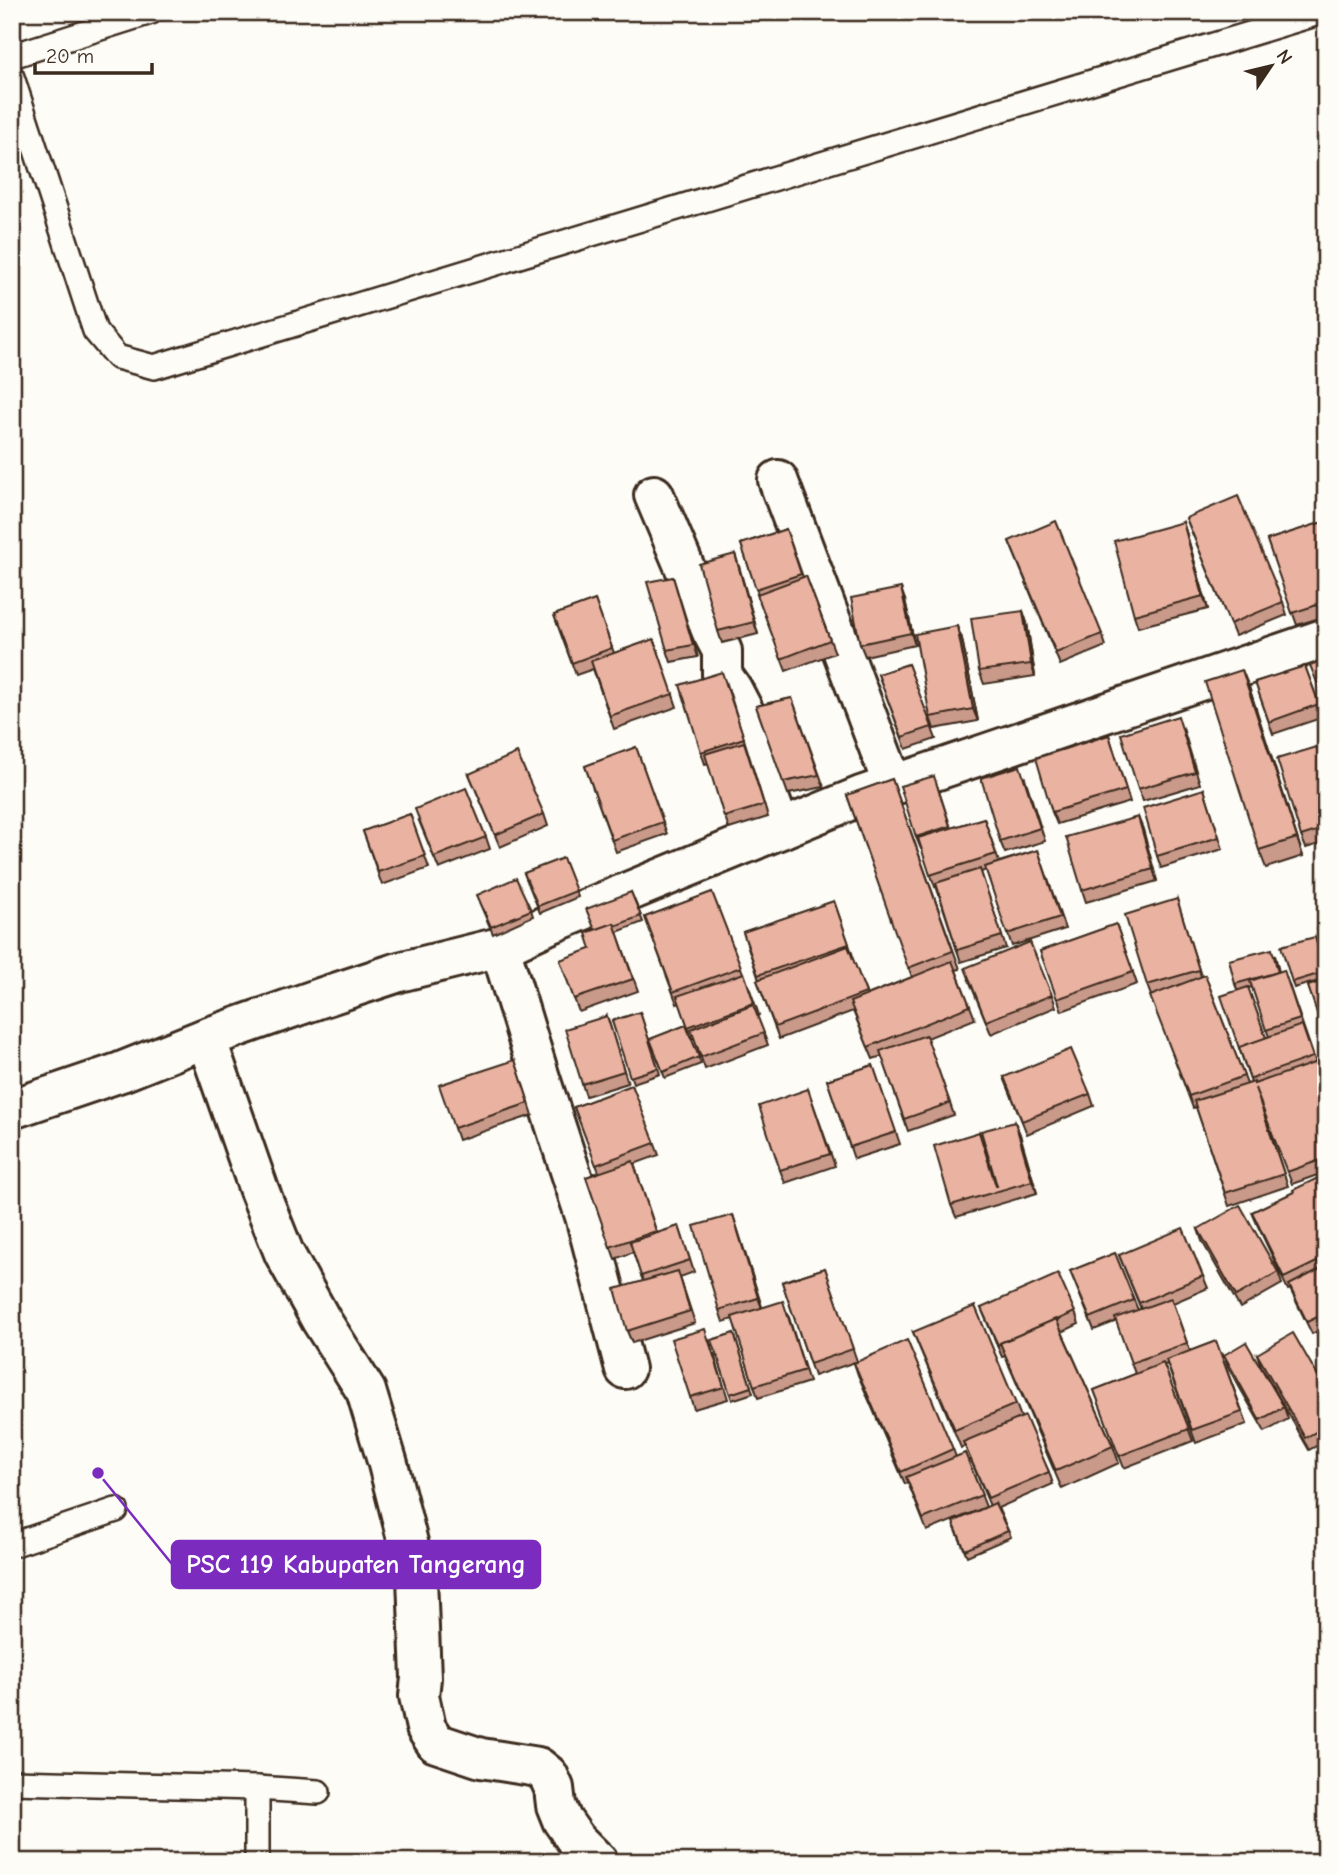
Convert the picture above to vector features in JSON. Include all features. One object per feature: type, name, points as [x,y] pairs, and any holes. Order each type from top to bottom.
[{"type":"street","points":[[778,481],[893,785]]},
{"type":"street","points":[[654,495],[712,632],[721,647],[722,675],[760,743],[758,751],[767,794],[781,829]]},
{"type":"street","points":[[12,1109],[121,1072],[206,1038],[399,972],[500,947],[545,926],[893,785],[1326,638]]},
{"type":"street","points":[[500,947],[585,1216],[625,1369]]},
{"type":"street","points":[[206,1038],[259,1190],[284,1252],[321,1320],[366,1391],[417,1578],[421,1678],[419,1696],[426,1728],[436,1743],[481,1758],[538,1767],[548,1775],[554,1788],[556,1805],[562,1820],[576,1840],[598,1862]]},
{"type":"lane","points":[[12,56],[151,12]]},
{"type":"lane","points":[[12,77],[95,331],[117,357],[154,367],[1322,12]]},
{"type":"lane","points":[[12,1545],[116,1510]]},
{"type":"lane","points":[[12,1782],[318,1792]]},
{"type":"lane","points":[[257,1788],[257,1862]]},
{"type":"building","points":[[1238,496],[1283,602],[1230,624],[1186,518]]},
{"type":"building","points":[[1056,521],[1102,634],[1056,653],[1009,541]]},
{"type":"building","points":[[1326,521],[1326,602],[1292,613],[1267,540]]},
{"type":"building","points":[[1183,522],[1203,596],[1134,615],[1114,541]]},
{"type":"building","points":[[786,529],[801,574],[756,589],[741,544]]},
{"type":"building","points":[[735,554],[754,622],[718,631],[699,564]]},
{"type":"building","points":[[806,576],[830,640],[781,659],[757,594]]},
{"type":"building","points":[[673,577],[693,645],[667,650],[647,582]]},
{"type":"building","points":[[901,588],[911,633],[860,644],[851,598]]},
{"type":"building","points":[[595,600],[612,648],[572,663],[554,615]]},
{"type":"building","points":[[1023,611],[1031,664],[979,671],[971,618]]},
{"type":"building","points":[[957,626],[973,709],[930,717],[915,634]]},
{"type":"building","points":[[654,639],[673,694],[610,716],[591,661]]},
{"type":"building","points":[[1326,659],[1326,705],[1310,665]]},
{"type":"building","points":[[908,664],[932,727],[902,737],[878,674]]},
{"type":"building","points":[[1305,666],[1319,704],[1269,722],[1255,682]]},
{"type":"building","points":[[1242,670],[1297,838],[1259,850],[1205,682]]},
{"type":"building","points":[[722,672],[744,738],[701,752],[680,685]]},
{"type":"building","points":[[792,698],[819,775],[783,782],[756,706]]},
{"type":"building","points":[[1178,716],[1195,772],[1138,789],[1121,734]]},
{"type":"building","points":[[1109,735],[1126,790],[1052,812],[1036,758]]},
{"type":"building","points":[[744,742],[764,805],[724,817],[705,754]]},
{"type":"building","points":[[636,747],[663,822],[612,840],[585,766]]},
{"type":"building","points":[[1317,747],[1326,777],[1326,828],[1301,836],[1277,759]]},
{"type":"building","points":[[517,753],[544,814],[495,835],[469,774]]},
{"type":"building","points":[[1020,766],[1040,828],[1000,841],[981,778]]},
{"type":"building","points":[[934,776],[950,826],[916,837],[900,786]]},
{"type":"building","points":[[892,779],[953,951],[908,968],[847,795]]},
{"type":"building","points":[[466,788],[486,837],[434,857],[415,809]]},
{"type":"building","points":[[1204,789],[1219,837],[1157,856],[1143,808]]},
{"type":"building","points":[[410,814],[425,856],[378,872],[363,831]]},
{"type":"building","points":[[1138,817],[1153,869],[1082,890],[1066,837]]},
{"type":"building","points":[[984,818],[996,854],[930,875],[918,838]]},
{"type":"building","points":[[1038,850],[1060,917],[1007,934],[985,867]]},
{"type":"building","points":[[563,858],[576,891],[538,906],[524,873]]},
{"type":"building","points":[[980,869],[1002,936],[957,950],[936,883]]},
{"type":"building","points":[[516,878],[531,910],[491,927],[477,895]]},
{"type":"building","points":[[631,892],[641,916],[595,930],[586,909]]},
{"type":"building","points":[[712,892],[741,967],[673,992],[645,917]]},
{"type":"building","points":[[1177,899],[1199,970],[1147,985],[1125,915]]},
{"type":"building","points":[[834,901],[849,944],[758,975],[743,932]]},
{"type":"building","points":[[614,923],[633,979],[574,999],[560,960],[591,949],[586,933]]},
{"type":"building","points":[[1116,924],[1133,972],[1057,999],[1040,951]]},
{"type":"building","points":[[1326,927],[1326,957],[1317,929]]},
{"type":"building","points":[[1315,937],[1325,972],[1292,982],[1281,946]]},
{"type":"building","points":[[1030,942],[1052,995],[986,1021],[965,968]]},
{"type":"building","points":[[848,946],[866,993],[775,1027],[757,980]]},
{"type":"building","points":[[1272,949],[1278,972],[1235,984],[1229,960]]},
{"type":"building","points":[[952,961],[970,1006],[868,1047],[850,1002]]},
{"type":"building","points":[[1284,970],[1300,1019],[1266,1030],[1250,981]]},
{"type":"building","points":[[744,973],[754,1003],[688,1027],[677,996]]},
{"type":"building","points":[[1205,975],[1244,1076],[1189,1096],[1150,996]]},
{"type":"building","points":[[1326,980],[1326,1017],[1319,1019],[1308,986]]},
{"type":"building","points":[[1248,987],[1266,1038],[1239,1048],[1221,996]]},
{"type":"building","points":[[753,1005],[764,1033],[701,1057],[691,1029]]},
{"type":"building","points":[[640,1012],[658,1068],[630,1077],[612,1021]]},
{"type":"building","points":[[607,1016],[624,1071],[582,1084],[565,1029]]},
{"type":"building","points":[[686,1025],[699,1057],[663,1072],[650,1039]]},
{"type":"building","points":[[1302,1025],[1313,1057],[1250,1079],[1239,1047]]},
{"type":"building","points":[[926,1035],[950,1103],[904,1119],[880,1051]]},
{"type":"building","points":[[1071,1049],[1090,1094],[1022,1121],[1004,1077]]},
{"type":"building","points":[[515,1060],[529,1103],[454,1128],[439,1085]]},
{"type":"building","points":[[1317,1062],[1326,1086],[1326,1158],[1287,1172],[1255,1088],[1284,1174],[1225,1193],[1194,1101]]},
{"type":"building","points":[[873,1065],[896,1132],[850,1147],[827,1080]]},
{"type":"building","points":[[632,1085],[655,1143],[596,1165],[574,1107]]},
{"type":"building","points":[[808,1089],[830,1154],[780,1170],[759,1106]]},
{"type":"building","points":[[1015,1122],[1032,1181],[951,1205],[934,1146],[979,1132],[997,1186],[981,1131]]},
{"type":"building","points":[[633,1161],[656,1231],[610,1247],[586,1177]]},
{"type":"building","points":[[1326,1174],[1326,1244],[1319,1247],[1325,1258],[1284,1278],[1252,1212]]},
{"type":"building","points":[[1240,1205],[1278,1272],[1236,1296],[1198,1229]]},
{"type":"building","points":[[733,1215],[758,1298],[719,1310],[694,1226]]},
{"type":"building","points":[[679,1226],[690,1260],[641,1276],[630,1242]]},
{"type":"building","points":[[1183,1228],[1203,1276],[1139,1303],[1119,1255]]},
{"type":"building","points":[[1115,1253],[1134,1300],[1090,1318],[1070,1271]]},
{"type":"building","points":[[1326,1266],[1326,1313],[1307,1322],[1289,1285]]},
{"type":"building","points":[[825,1268],[853,1349],[810,1364],[782,1282]]},
{"type":"building","points":[[678,1271],[690,1311],[627,1331],[615,1289]]},
{"type":"building","points":[[1058,1274],[1075,1312],[998,1345],[981,1308]]},
{"type":"building","points":[[1171,1298],[1187,1343],[1131,1363],[1115,1318]]},
{"type":"building","points":[[783,1301],[805,1370],[754,1386],[732,1317]]},
{"type":"building","points":[[975,1306],[1016,1404],[955,1430],[913,1332]]},
{"type":"building","points":[[1056,1319],[1113,1446],[1056,1471],[1000,1343]]},
{"type":"building","points":[[705,1329],[724,1387],[690,1397],[671,1339]]},
{"type":"building","points":[[734,1333],[751,1387],[730,1394],[712,1340]]},
{"type":"building","points":[[1293,1333],[1326,1390],[1326,1426],[1305,1438],[1257,1354]]},
{"type":"building","points":[[907,1340],[953,1449],[901,1472],[854,1363]]},
{"type":"building","points":[[1216,1341],[1242,1412],[1192,1430],[1166,1360]]},
{"type":"building","points":[[1246,1342],[1284,1407],[1260,1420],[1224,1355]]},
{"type":"building","points":[[1163,1363],[1189,1429],[1119,1456],[1094,1390]]},
{"type":"building","points":[[1025,1416],[1049,1472],[988,1498],[963,1442]]},
{"type":"building","points":[[965,1453],[982,1495],[923,1519],[906,1477]]},
{"type":"building","points":[[995,1503],[1008,1531],[965,1550],[953,1522]]},
{"type":"place","name":"PSC 119 Kabupaten Tangerang","points":[[98,1473]]}]
